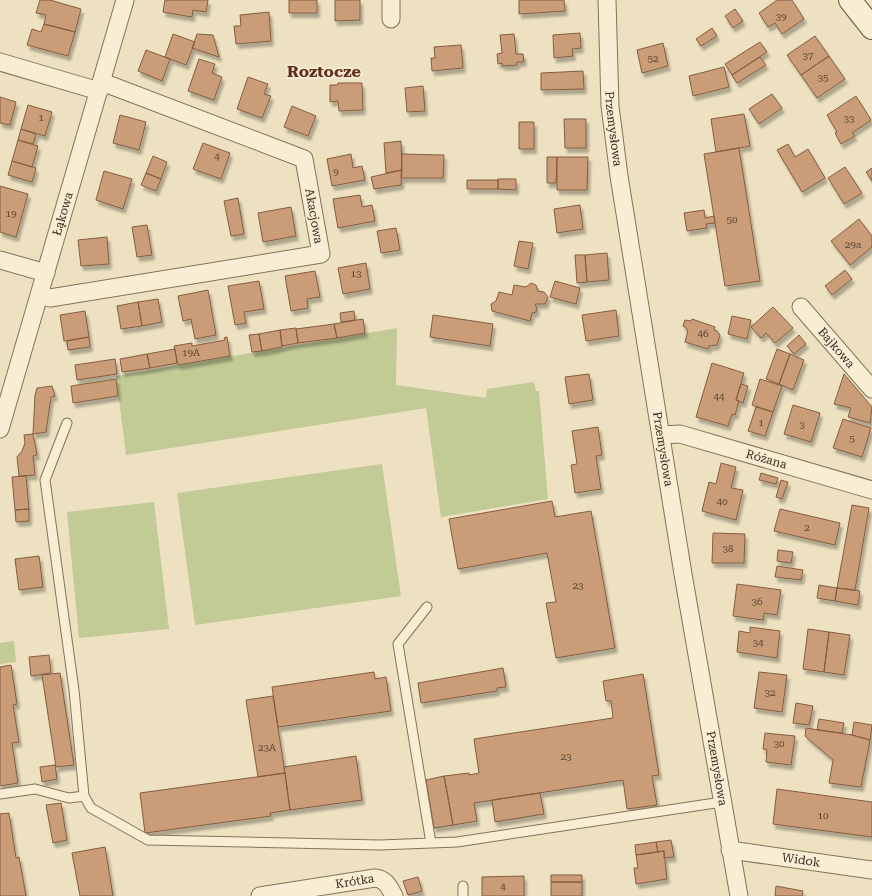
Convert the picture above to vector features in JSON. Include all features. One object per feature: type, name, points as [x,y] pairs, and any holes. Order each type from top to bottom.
[{"type":"street","name":"Łąkowa","points":[[0,429],[125,0]]},
{"type":"street","points":[[391,0],[391,19]]},
{"type":"street","name":"Przemysłowa","points":[[607,0],[610,106],[640,310],[730,850],[739,896]]},
{"type":"street","points":[[850,0],[872,28]]},
{"type":"street","points":[[0,62],[100,87]]},
{"type":"street","name":"Akacjowa","points":[[40,295],[50,298],[321,254],[304,158],[100,87]]},
{"type":"street","points":[[0,260],[46,273]]},
{"type":"street","name":"Bajkowa","points":[[801,307],[872,388]]},
{"type":"street","name":"Różana","points":[[661,435],[680,434],[872,490]]},
{"type":"street","name":"Widok","points":[[730,850],[872,870]]},
{"type":"street","name":"Krótka","points":[[260,896],[375,878],[382,879],[394,896]]},
{"type":"lane","points":[[67,423],[46,480],[74,690],[84,796],[91,808],[148,840],[380,845],[457,842],[722,802]]},
{"type":"lane","points":[[427,607],[398,644],[431,843]]},
{"type":"lane","points":[[0,794],[34,789],[69,798],[84,796]]},
{"type":"lane","points":[[463,886],[463,896]]},
{"type":"green space","points":[[397,328],[396,385],[486,398],[487,389],[534,382],[536,391],[539,391],[548,499],[441,517],[426,408],[126,455],[116,376]]},
{"type":"green space","points":[[382,464],[401,596],[195,625],[177,493]]},
{"type":"green space","points":[[154,502],[169,629],[79,638],[67,512]]},
{"type":"green space","points":[[14,641],[16,662],[0,664],[0,643]]},
{"type":"building","points":[[40,0],[50,0],[81,9],[75,32],[44,24],[46,15],[36,13]]},
{"type":"building","points":[[165,0],[208,0],[206,12],[193,10],[192,17],[163,12]]},
{"type":"building","points":[[289,0],[317,0],[317,13],[289,13]]},
{"type":"building","points":[[335,0],[360,0],[360,20],[335,21]]},
{"type":"building","points":[[519,0],[564,0],[565,11],[519,14]]},
{"type":"building","points":[[777,0],[792,0],[804,19],[782,34],[775,23],[768,27],[759,13]]},
{"type":"building","points":[[735,9],[743,21],[733,28],[725,16]]},
{"type":"building","points":[[269,12],[271,41],[236,44],[234,26],[241,26],[240,15]]},
{"type":"building","points":[[44,24],[75,32],[68,56],[27,45],[32,29],[41,32]]},
{"type":"building","points":[[712,28],[717,36],[701,46],[696,39]]},
{"type":"building","points":[[580,33],[581,48],[572,49],[573,56],[554,58],[553,35]]},
{"type":"building","points":[[173,34],[195,42],[186,65],[165,57]]},
{"type":"building","points":[[197,34],[213,35],[219,57],[192,48]]},
{"type":"building","points":[[514,34],[516,54],[523,54],[524,62],[517,62],[517,65],[502,66],[502,63],[498,64],[497,54],[502,53],[500,35]]},
{"type":"building","points":[[815,36],[829,56],[801,75],[787,55]]},
{"type":"building","points":[[760,42],[767,52],[732,75],[725,64]]},
{"type":"building","points":[[663,43],[668,66],[642,73],[637,50]]},
{"type":"building","points":[[461,45],[463,68],[432,71],[431,58],[435,58],[434,47]]},
{"type":"building","points":[[146,50],[170,59],[162,81],[138,71]]},
{"type":"building","points":[[829,56],[845,79],[817,98],[801,75]]},
{"type":"building","points":[[760,57],[766,65],[737,83],[732,75]]},
{"type":"building","points":[[199,59],[215,64],[212,73],[222,77],[214,100],[188,91]]},
{"type":"building","points":[[724,67],[729,87],[693,96],[689,76]]},
{"type":"building","points":[[583,71],[584,89],[541,90],[541,73]]},
{"type":"building","points":[[248,77],[268,84],[264,94],[271,96],[262,118],[237,109]]},
{"type":"building","points":[[338,83],[362,83],[363,110],[339,111],[338,101],[330,102],[330,85],[338,85]]},
{"type":"building","points":[[423,86],[425,111],[407,112],[405,88]]},
{"type":"building","points":[[772,94],[782,108],[759,124],[749,109]]},
{"type":"building","points":[[856,96],[871,120],[852,133],[855,136],[841,144],[835,133],[837,132],[827,115]]},
{"type":"building","points":[[0,97],[16,102],[10,125],[0,123]]},
{"type":"building","points":[[28,105],[52,112],[45,136],[21,129]]},
{"type":"building","points":[[292,106],[316,116],[308,136],[284,127]]},
{"type":"building","points":[[744,114],[750,146],[716,152],[711,119]]},
{"type":"building","points":[[120,115],[146,122],[139,150],[113,143]]},
{"type":"building","points":[[564,119],[586,119],[586,148],[565,148]]},
{"type":"building","points":[[519,122],[534,122],[534,149],[519,149]]},
{"type":"building","points":[[21,129],[36,134],[33,144],[18,140]]},
{"type":"building","points":[[18,140],[38,146],[32,167],[12,161]]},
{"type":"building","points":[[401,141],[402,170],[386,173],[384,143]]},
{"type":"building","points":[[203,143],[230,153],[221,179],[193,169]]},
{"type":"building","points":[[788,144],[795,157],[808,149],[825,178],[802,192],[777,150]]},
{"type":"building","points":[[739,148],[760,281],[725,286],[704,154]]},
{"type":"building","points":[[351,154],[353,168],[362,166],[365,180],[332,186],[327,159]]},
{"type":"building","points":[[402,154],[444,155],[443,178],[401,178]]},
{"type":"building","points":[[153,156],[167,162],[161,179],[146,173]]},
{"type":"building","points":[[547,157],[557,157],[556,183],[547,183]]},
{"type":"building","points":[[557,157],[588,157],[587,190],[557,190]]},
{"type":"building","points":[[12,161],[36,168],[32,182],[8,175]]},
{"type":"building","points":[[845,167],[862,193],[844,204],[828,178]]},
{"type":"building","points":[[872,168],[872,181],[866,172]]},
{"type":"building","points":[[402,170],[401,185],[374,189],[371,177]]},
{"type":"building","points":[[104,171],[132,179],[123,209],[96,200]]},
{"type":"building","points":[[146,173],[161,179],[156,191],[141,185]]},
{"type":"building","points":[[498,179],[516,179],[516,190],[498,189]]},
{"type":"building","points":[[467,180],[498,180],[498,189],[467,189]]},
{"type":"building","points":[[0,186],[28,194],[16,237],[0,232]]},
{"type":"building","points":[[360,195],[362,207],[372,205],[375,221],[338,228],[333,199]]},
{"type":"building","points":[[238,198],[244,234],[231,236],[224,201]]},
{"type":"building","points":[[580,205],[583,229],[557,233],[554,209]]},
{"type":"building","points":[[291,207],[296,236],[263,242],[258,213]]},
{"type":"building","points":[[704,210],[705,218],[714,216],[715,223],[706,224],[707,228],[687,231],[684,213]]},
{"type":"building","points":[[859,219],[872,236],[872,247],[850,265],[831,241]]},
{"type":"building","points":[[147,225],[152,255],[137,257],[132,227]]},
{"type":"building","points":[[396,228],[400,250],[381,253],[377,231]]},
{"type":"building","points":[[107,237],[109,264],[81,266],[78,240]]},
{"type":"building","points":[[519,241],[533,243],[528,269],[514,266]]},
{"type":"building","points":[[607,253],[609,280],[587,282],[585,255]]},
{"type":"building","points":[[575,255],[585,255],[587,282],[577,283]]},
{"type":"building","points":[[366,263],[370,289],[343,294],[338,268]]},
{"type":"building","points":[[845,270],[852,279],[832,295],[825,286]]},
{"type":"building","points":[[315,271],[320,297],[307,299],[308,308],[291,311],[285,276]]},
{"type":"building","points":[[259,281],[264,309],[244,312],[246,323],[235,325],[228,286]]},
{"type":"building","points":[[555,281],[580,288],[576,304],[550,297]]},
{"type":"building","points":[[531,283],[536,285],[538,291],[544,292],[548,297],[545,304],[535,304],[537,309],[536,312],[532,313],[530,321],[492,311],[491,304],[496,301],[499,292],[512,295],[514,285],[526,287]]},
{"type":"building","points":[[208,290],[216,335],[195,339],[191,319],[183,321],[178,296]]},
{"type":"building","points":[[158,299],[162,322],[142,326],[138,302]]},
{"type":"building","points":[[138,302],[142,326],[121,329],[117,306]]},
{"type":"building","points":[[773,307],[793,328],[775,343],[766,333],[761,338],[751,327]]},
{"type":"building","points":[[616,310],[619,336],[586,341],[582,315]]},
{"type":"building","points":[[85,311],[89,337],[64,341],[60,315]]},
{"type":"building","points":[[354,311],[355,320],[341,322],[340,313]]},
{"type":"building","points":[[433,315],[493,324],[490,346],[430,337]]},
{"type":"building","points":[[732,316],[751,320],[747,339],[728,334]]},
{"type":"building","points":[[363,319],[365,333],[337,338],[334,324]]},
{"type":"building","points":[[692,319],[715,327],[714,330],[720,335],[717,345],[709,346],[708,349],[685,342],[688,330],[683,326],[685,320],[691,321]]},
{"type":"building","points":[[334,324],[337,338],[298,343],[296,329]]},
{"type":"building","points":[[296,328],[298,343],[282,346],[280,330]]},
{"type":"building","points":[[280,330],[282,347],[262,351],[259,334]]},
{"type":"building","points":[[259,334],[262,351],[252,352],[249,335]]},
{"type":"building","points":[[799,335],[806,344],[794,354],[787,346]]},
{"type":"building","points":[[89,337],[90,347],[68,350],[67,341]]},
{"type":"building","points":[[227,337],[230,356],[178,365],[174,346],[192,343],[192,346],[225,340],[224,338]]},
{"type":"building","points":[[175,349],[177,363],[150,368],[147,354]]},
{"type":"building","points":[[777,349],[790,354],[779,384],[766,379]]},
{"type":"building","points":[[147,354],[150,368],[122,372],[120,359]]},
{"type":"building","points":[[790,354],[804,360],[793,390],[779,384]]},
{"type":"building","points":[[115,359],[117,374],[77,380],[75,365]]},
{"type":"building","points":[[712,363],[744,373],[736,400],[739,401],[735,415],[732,414],[728,426],[696,417]]},
{"type":"building","points":[[589,374],[593,400],[569,404],[565,377]]},
{"type":"building","points":[[844,374],[872,407],[870,423],[848,417],[851,408],[834,404]]},
{"type":"building","points":[[116,379],[118,396],[73,403],[71,386]]},
{"type":"building","points":[[760,379],[782,386],[773,412],[752,405]]},
{"type":"building","points":[[741,384],[748,386],[743,403],[736,400]]},
{"type":"building","points":[[52,386],[55,396],[51,397],[46,432],[33,434],[35,395],[37,388]]},
{"type":"building","points":[[793,405],[820,413],[811,442],[784,434]]},
{"type":"building","points":[[756,407],[773,412],[765,436],[748,431]]},
{"type":"building","points":[[843,419],[871,428],[862,457],[833,448]]},
{"type":"building","points":[[598,427],[602,455],[596,456],[601,489],[575,493],[571,465],[577,464],[572,431]]},
{"type":"building","points":[[33,434],[37,455],[33,456],[35,475],[19,476],[17,457],[22,451],[25,443],[24,435]]},
{"type":"building","points":[[721,463],[736,467],[731,488],[743,490],[736,520],[702,511],[709,482],[716,484]]},
{"type":"building","points":[[761,473],[778,478],[776,484],[759,480]]},
{"type":"building","points":[[26,476],[29,509],[15,510],[12,477]]},
{"type":"building","points":[[781,480],[788,482],[782,499],[776,497]]},
{"type":"building","points":[[552,501],[555,517],[591,511],[615,648],[556,658],[546,603],[556,602],[547,553],[458,569],[449,519]]},
{"type":"building","points":[[852,505],[869,508],[855,590],[837,588]]},
{"type":"building","points":[[29,509],[29,521],[16,522],[15,510]]},
{"type":"building","points":[[780,509],[840,523],[835,545],[774,531]]},
{"type":"building","points":[[713,533],[745,534],[744,563],[712,563]]},
{"type":"building","points":[[778,550],[793,552],[791,563],[777,561]]},
{"type":"building","points":[[39,556],[43,587],[19,590],[15,559]]},
{"type":"building","points":[[777,566],[803,570],[801,580],[775,577]]},
{"type":"building","points":[[737,584],[781,590],[777,615],[764,613],[763,620],[733,616]]},
{"type":"building","points":[[819,585],[837,588],[835,601],[817,598]]},
{"type":"building","points":[[837,588],[860,591],[858,605],[835,601]]},
{"type":"building","points":[[750,627],[780,631],[777,658],[737,652],[739,631],[750,633]]},
{"type":"building","points":[[808,629],[829,632],[824,672],[803,669]]},
{"type":"building","points":[[829,632],[850,635],[844,675],[824,672]]},
{"type":"building","points":[[49,655],[51,673],[31,676],[29,657]]},
{"type":"building","points":[[11,665],[17,704],[13,705],[19,742],[12,743],[18,783],[0,786],[0,667]]},
{"type":"building","points":[[503,668],[506,687],[497,688],[497,691],[421,703],[418,683]]},
{"type":"building","points":[[374,672],[375,679],[386,677],[391,711],[278,727],[272,687]]},
{"type":"building","points":[[759,672],[787,675],[782,712],[754,708]]},
{"type":"building","points":[[60,673],[74,765],[56,767],[42,675]]},
{"type":"building","points":[[643,674],[659,775],[652,776],[657,805],[627,809],[623,780],[474,803],[477,821],[453,825],[444,776],[479,773],[474,739],[613,718],[611,701],[606,701],[603,681]]},
{"type":"building","points":[[273,696],[285,773],[258,777],[246,700]]},
{"type":"building","points":[[796,703],[813,706],[809,725],[793,723]]},
{"type":"building","points":[[819,719],[844,723],[842,733],[817,730]]},
{"type":"building","points":[[854,722],[872,725],[870,740],[852,735]]},
{"type":"building","points":[[806,728],[852,735],[870,740],[861,787],[829,783],[833,760],[805,736]]},
{"type":"building","points":[[765,733],[795,736],[791,765],[766,762],[767,750],[763,749]]},
{"type":"building","points":[[356,756],[362,800],[290,810],[284,767]]},
{"type":"building","points":[[55,765],[57,779],[42,782],[40,767]]},
{"type":"building","points":[[285,773],[290,810],[270,813],[271,816],[145,833],[140,793]]},
{"type":"building","points":[[444,776],[453,825],[434,828],[426,780]]},
{"type":"building","points":[[777,789],[872,802],[872,837],[773,824]]},
{"type":"building","points":[[540,793],[544,814],[495,822],[492,800]]},
{"type":"building","points":[[61,803],[67,840],[53,843],[46,805]]},
{"type":"building","points":[[9,813],[16,858],[19,857],[26,896],[0,896],[0,814]]},
{"type":"building","points":[[671,840],[674,857],[664,858],[664,851],[658,852],[656,842]]},
{"type":"building","points":[[656,842],[658,852],[636,855],[635,845]]},
{"type":"building","points":[[105,847],[113,896],[80,896],[72,853]]},
{"type":"building","points":[[664,851],[667,879],[636,884],[634,868],[638,868],[636,855]]},
{"type":"building","points":[[551,875],[582,875],[582,882],[551,882]]},
{"type":"building","points":[[524,876],[524,896],[482,896],[482,877]]},
{"type":"building","points":[[418,877],[422,891],[408,895],[403,881]]},
{"type":"building","points":[[551,882],[582,882],[582,896],[551,896]]},
{"type":"building","points":[[776,886],[803,891],[802,896],[775,896]]},
{"type":"district","name":"Roztocze","points":[[324,71]]}]
